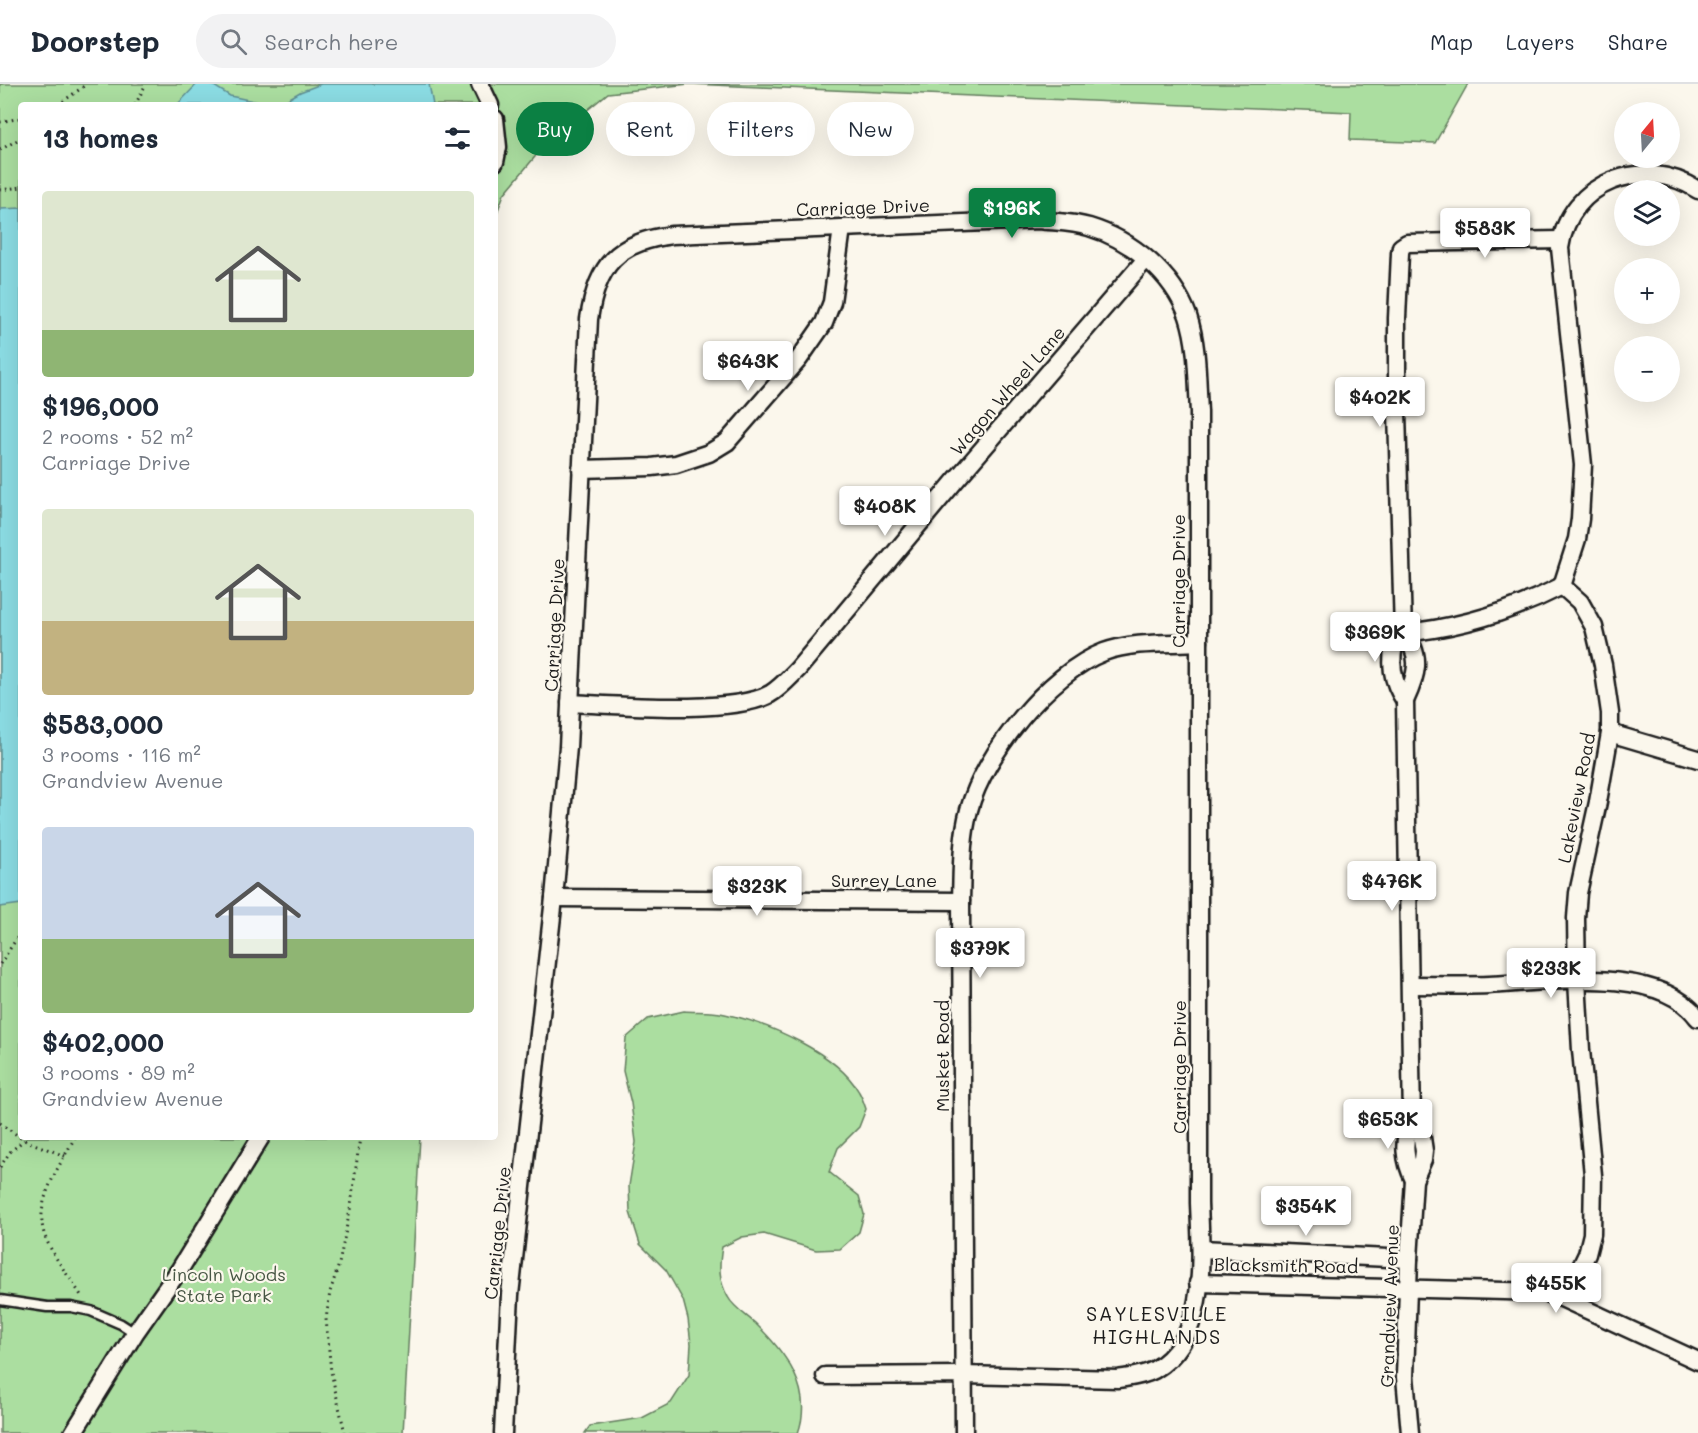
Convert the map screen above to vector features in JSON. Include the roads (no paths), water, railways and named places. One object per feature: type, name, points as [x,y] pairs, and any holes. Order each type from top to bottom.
[{"type":"street","points":[[480,84],[489,102]]},
{"type":"street","points":[[1403,633],[1431,630],[1487,616],[1562,586],[1579,529],[1583,494],[1583,465],[1560,248],[1569,216],[1592,191],[1620,177],[1642,173],[1659,174],[1681,181],[1698,190]]},
{"type":"street","name":"Carriage Drive","points":[[503,1433],[510,1295],[554,898],[570,703],[589,329],[592,296],[598,280],[609,262],[620,252],[654,237],[1039,220],[1068,222],[1120,240],[1166,277],[1180,297],[1194,340],[1199,412],[1199,1203],[1201,1249],[1196,1310],[1185,1339],[1168,1360],[1153,1370],[1118,1379],[963,1375],[825,1376]]},
{"type":"street","points":[[581,469],[676,464],[709,453],[727,442],[799,359],[824,323],[832,302],[842,228]]},
{"type":"street","name":"Grandview Avenue","points":[[1410,1433],[1405,1377],[1414,1180],[1407,1164],[1405,1148],[1407,1130],[1412,1122],[1405,701],[1413,684],[1416,665],[1414,646],[1403,633],[1396,318],[1401,247],[1407,243],[1427,242],[1561,240]]},
{"type":"street","name":"Wagon Wheel Lane","points":[[570,703],[715,706],[752,700],[770,694],[798,669],[955,481],[1146,259]]},
{"type":"street","name":"Lakeview Road","points":[[1557,1296],[1581,1268],[1587,1254],[1593,1222],[1593,1175],[1577,980],[1578,893],[1610,733],[1610,713],[1603,665],[1594,627],[1580,602],[1562,586]]},
{"type":"street","name":"Grandview Avenue","points":[[1403,633],[1396,638],[1392,660],[1394,682],[1405,701]]},
{"type":"street","name":"Musket Road","points":[[964,1433],[961,901],[962,861],[968,812],[984,770],[1003,742],[1054,683],[1080,664],[1120,647],[1199,642]]},
{"type":"street","points":[[1610,733],[1698,759]]},
{"type":"street","name":"Surrey Lane","points":[[554,898],[961,901]]},
{"type":"street","points":[[1411,985],[1486,985],[1577,980],[1627,982],[1645,986],[1679,1000],[1698,1018]]},
{"type":"street","points":[[73,1433],[135,1333],[180,1269],[259,1140]]},
{"type":"street","name":"Blacksmith Road","points":[[1201,1249],[1409,1259]]},
{"type":"street","name":"Blacksmith Road","points":[[1198,1283],[1542,1292],[1557,1296],[1698,1361]]},
{"type":"lane","points":[[0,1300],[91,1311],[135,1333]]},
{"type":"water","points":[[197,84],[211,84],[230,96],[258,102],[180,102]]},
{"type":"water","points":[[321,84],[429,84],[432,102],[283,102]]},
{"type":"water","points":[[18,208],[18,904],[0,907],[0,209]]},
{"type":"district","name":"SAYLESVILLE HIGHLANDS","points":[[1157,1326]]},
{"type":"park label","name":"Lincoln Woods State Park","points":[[224,1285]]}]
